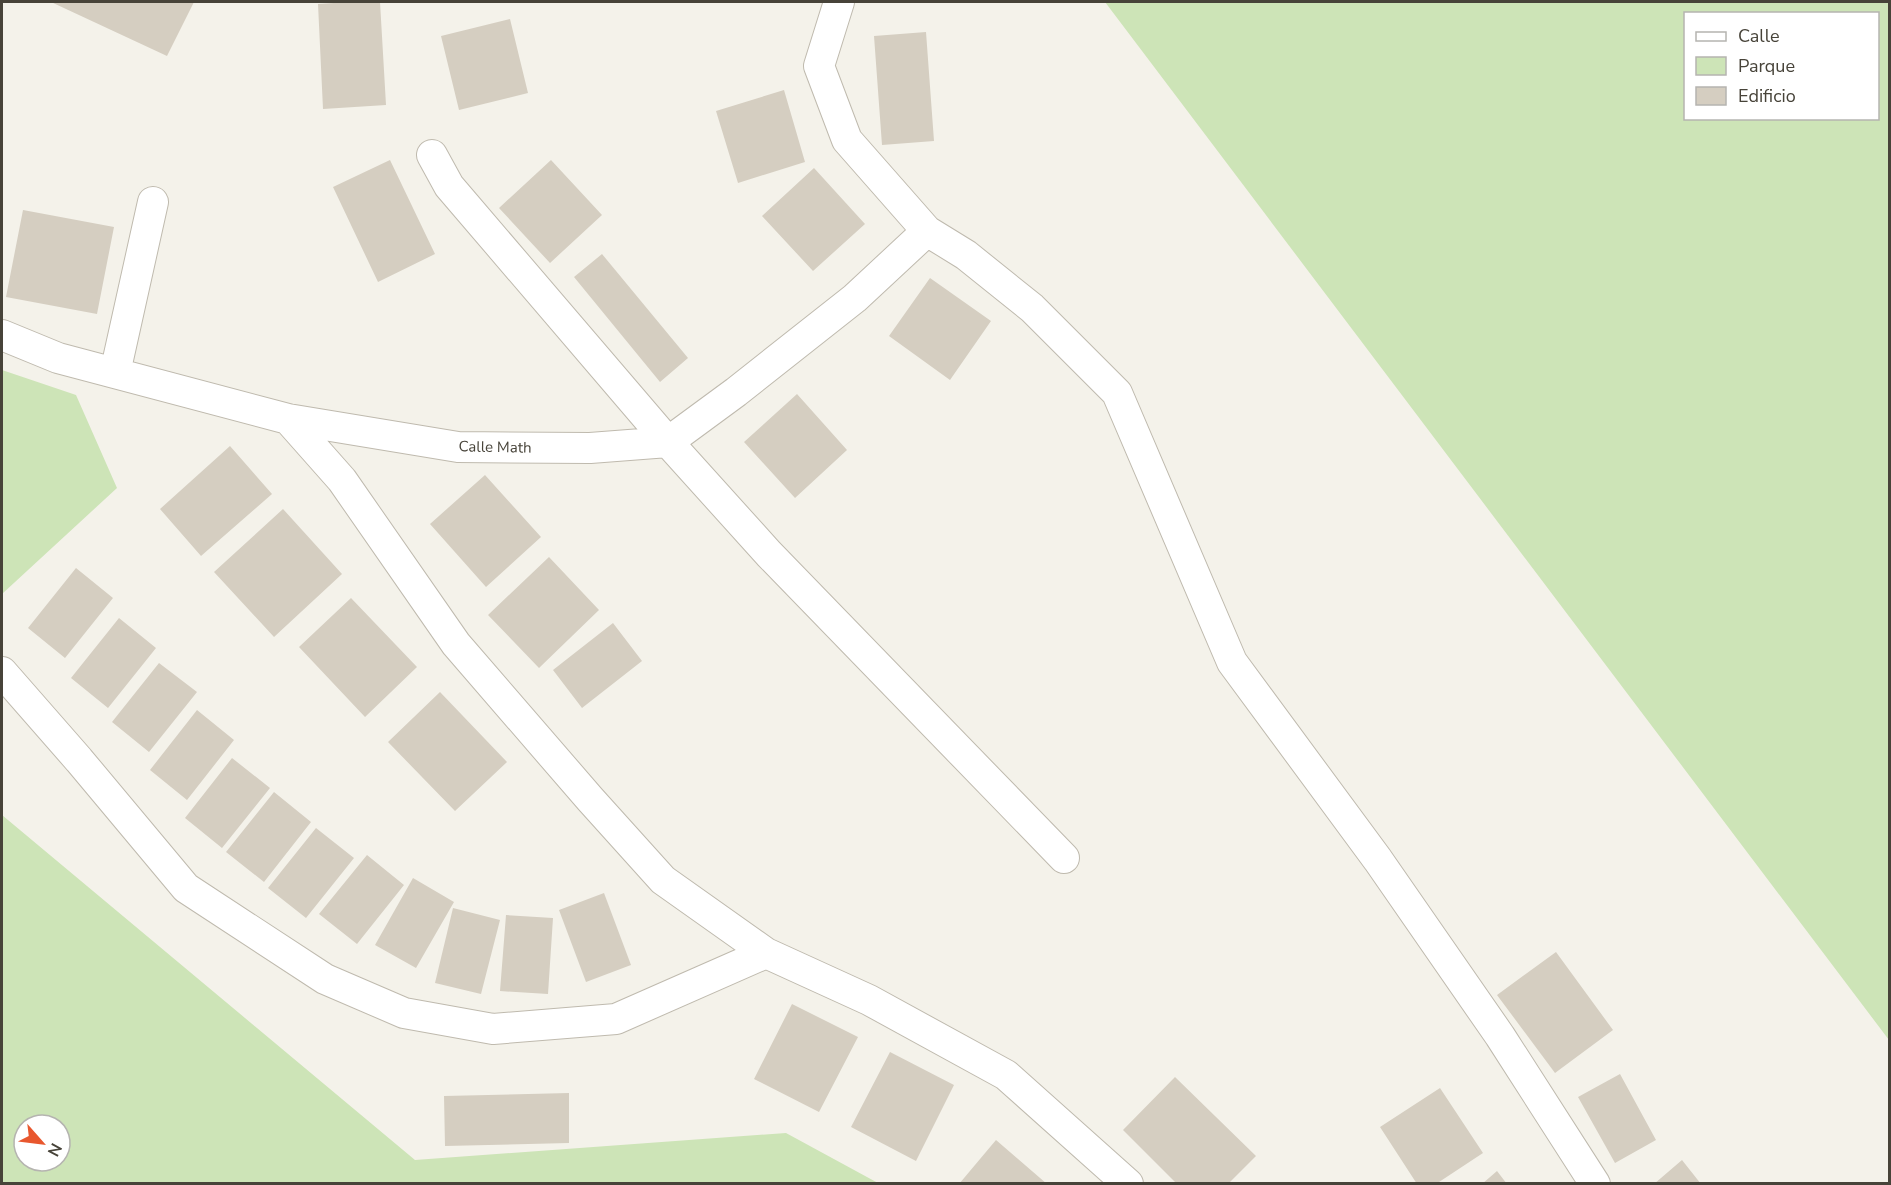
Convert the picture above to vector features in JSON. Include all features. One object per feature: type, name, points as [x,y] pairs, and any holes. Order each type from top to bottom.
[{"type":"street","points":[[839,2],[819,66],[847,140],[927,231],[966,255],[1032,308],[1117,393],[1232,662],[1378,860],[1500,1036],[1595,1184]]},
{"type":"street","points":[[432,155],[449,186],[668,442],[769,554],[1064,858]]},
{"type":"street","points":[[115,373],[153,202]]},
{"type":"street","points":[[668,442],[736,392],[855,298],[927,231]]},
{"type":"street","name":"Calle Math","points":[[2,335],[58,358],[288,419],[458,447],[590,448],[668,442]]},
{"type":"street","points":[[288,419],[342,480],[456,644],[590,800],[663,880],[766,953],[869,1000],[1006,1075],[1128,1184]]},
{"type":"street","points":[[2,672],[186,888],[325,979],[404,1013],[493,1029],[616,1019],[766,953]]},
{"type":"green space","points":[[1105,2],[1889,2],[1889,1040]]},
{"type":"green space","points":[[2,370],[76,395],[117,488],[2,594]]},
{"type":"green space","points":[[2,815],[415,1160],[786,1133],[878,1183],[2,1183]]},
{"type":"building","points":[[51,2],[194,2],[167,56]]},
{"type":"building","points":[[380,2],[386,105],[323,109],[318,4]]},
{"type":"building","points":[[510,19],[528,93],[459,110],[441,36]]},
{"type":"building","points":[[926,32],[934,141],[882,145],[874,36]]},
{"type":"building","points":[[784,90],[805,162],[738,183],[716,111]]},
{"type":"building","points":[[390,160],[435,254],[378,282],[333,187]]},
{"type":"building","points":[[551,160],[602,215],[550,263],[499,208]]},
{"type":"building","points":[[814,168],[865,224],[813,271],[762,216]]},
{"type":"building","points":[[23,210],[114,227],[97,314],[6,297]]},
{"type":"building","points":[[602,254],[688,358],[660,382],[574,277]]},
{"type":"building","points":[[930,278],[991,321],[950,380],[889,336]]},
{"type":"building","points":[[797,394],[847,450],[795,498],[744,442]]},
{"type":"building","points":[[230,446],[272,494],[201,556],[160,509]]},
{"type":"building","points":[[485,475],[541,537],[486,587],[430,524]]},
{"type":"building","points":[[283,509],[342,574],[274,637],[214,572]]},
{"type":"building","points":[[549,557],[599,610],[539,668],[488,615]]},
{"type":"building","points":[[76,568],[113,598],[65,658],[28,628]]},
{"type":"building","points":[[351,598],[417,667],[365,717],[299,647]]},
{"type":"building","points":[[119,618],[156,648],[108,708],[71,678]]},
{"type":"building","points":[[613,623],[642,661],[582,708],[553,670]]},
{"type":"building","points":[[159,663],[197,692],[149,752],[112,722]]},
{"type":"building","points":[[440,692],[507,762],[455,811],[388,742]]},
{"type":"building","points":[[197,710],[234,740],[187,800],[150,770]]},
{"type":"building","points":[[232,758],[270,788],[222,848],[185,818]]},
{"type":"building","points":[[274,792],[311,822],[264,882],[226,852]]},
{"type":"building","points":[[316,828],[354,858],[306,918],[268,888]]},
{"type":"building","points":[[367,855],[404,885],[357,944],[319,914]]},
{"type":"building","points":[[413,878],[454,902],[416,968],[375,945]]},
{"type":"building","points":[[604,893],[631,965],[586,982],[559,910]]},
{"type":"building","points":[[453,908],[500,920],[481,994],[435,983]]},
{"type":"building","points":[[506,915],[553,918],[548,994],[500,991]]},
{"type":"building","points":[[1556,952],[1613,1030],[1555,1073],[1497,995]]},
{"type":"building","points":[[792,1004],[858,1037],[819,1112],[754,1079]]},
{"type":"building","points":[[890,1052],[954,1085],[916,1161],[851,1127]]},
{"type":"building","points":[[1620,1074],[1656,1140],[1615,1163],[1578,1097]]},
{"type":"building","points":[[1175,1077],[1256,1156],[1228,1184],[1177,1184],[1123,1130]]},
{"type":"building","points":[[1440,1088],[1483,1153],[1436,1184],[1417,1184],[1380,1127]]},
{"type":"building","points":[[569,1093],[569,1143],[445,1146],[444,1096]]},
{"type":"building","points":[[996,1140],[1047,1184],[959,1184]]},
{"type":"building","points":[[1682,1160],[1701,1184],[1654,1184]]},
{"type":"building","points":[[1497,1171],[1507,1184],[1482,1184]]}]
